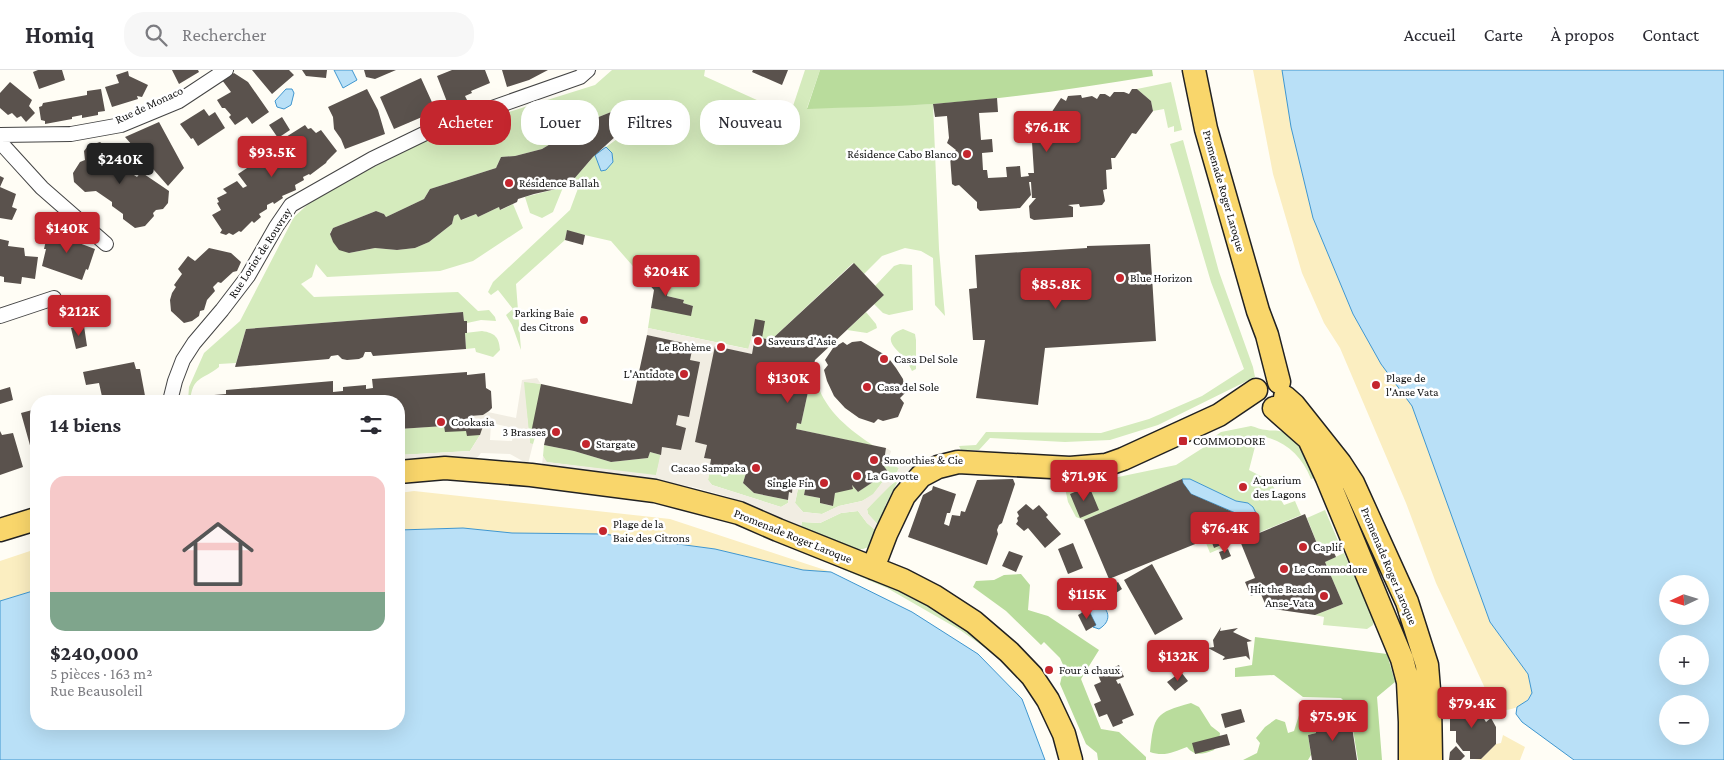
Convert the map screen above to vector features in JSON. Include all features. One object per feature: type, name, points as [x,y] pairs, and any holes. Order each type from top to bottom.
[{"type":"main road","name":"Promenade Roger Laroque","points":[[1194,70],[1206,129],[1258,311],[1263,364],[1270,395],[1309,438],[1402,659],[1408,682],[1410,760]]},
{"type":"main road","name":"Promenade Roger Laroque","points":[[1270,395],[1294,406],[1340,463],[1353,483],[1407,602],[1427,664],[1431,760]]},
{"type":"main road","points":[[873,568],[886,534],[904,496],[922,476],[938,468],[958,462],[1070,468],[1106,465],[1219,415],[1270,395]]},
{"type":"main road","name":"Promenade Roger Laroque","points":[[405,471],[445,468],[484,471],[655,491],[739,513],[903,580],[934,596],[974,622],[1009,652],[1032,676],[1048,700],[1064,734],[1071,760]]},
{"type":"main road","points":[[0,530],[30,521]]},
{"type":"street","name":"Rue de Monaco","points":[[82,132],[118,120],[183,91],[213,70]]},
{"type":"street","name":"Rue de Monaco","points":[[0,134],[71,134],[121,125],[179,101],[226,70]]},
{"type":"street","name":"Rue Loriot de Rouvray","points":[[172,395],[184,360],[194,343],[248,276],[291,205],[372,160],[438,127],[580,77],[588,70]]},
{"type":"street","points":[[0,142],[42,188],[106,244]]},
{"type":"street","points":[[0,316],[54,298]]},
{"type":"green space","points":[[612,70],[705,70],[704,76],[757,100],[700,100],[700,145],[800,145],[800,100],[795,100],[805,70],[820,70],[807,108],[933,104],[939,249],[945,316],[935,305],[933,258],[921,251],[905,248],[882,256],[864,274],[853,263],[771,340],[752,336],[749,349],[648,328],[651,308],[691,315],[693,306],[683,303],[684,300],[667,296],[669,286],[645,280],[611,241],[567,231],[565,240],[516,284],[521,350],[512,325],[506,315],[513,309],[498,290],[491,295],[488,292],[493,282],[570,210],[580,183],[574,179],[595,155],[609,145],[690,145],[690,100],[609,100],[609,113],[599,117],[599,100],[547,100],[595,85]]},
{"type":"green space","points":[[820,70],[1152,70],[1153,76],[1043,93],[961,102],[807,109]]},
{"type":"green space","points":[[1171,82],[1182,130],[1174,132],[1174,126],[1168,128],[1164,109],[1153,111],[1151,101],[1137,89]]},
{"type":"green space","points":[[521,108],[521,145],[549,145],[542,149],[515,156],[501,157],[496,168],[430,189],[424,199],[386,217],[384,214],[376,211],[333,228],[330,233],[333,242],[349,253],[375,248],[397,250],[415,248],[429,242],[452,224],[454,216],[458,214],[462,220],[476,214],[478,217],[499,207],[501,210],[513,204],[523,228],[473,261],[440,271],[327,277],[316,264],[312,277],[301,284],[314,297],[458,292],[478,311],[489,310],[496,321],[481,320],[467,323],[464,321],[463,312],[246,329],[236,363],[219,364],[219,367],[196,383],[191,395],[188,395],[189,387],[204,353],[240,321],[294,217],[317,196],[420,144],[511,145],[511,111]]},
{"type":"green space","points":[[1183,140],[1219,272],[1255,377],[1158,425],[1110,440],[1065,442],[990,438],[979,450],[961,450],[959,446],[976,445],[986,432],[1101,433],[1149,419],[1202,396],[1244,369],[1211,282],[1170,144]]},
{"type":"green space","points":[[564,185],[553,212],[542,218],[530,213],[525,197]]},
{"type":"green space","points":[[900,264],[912,265],[913,310],[889,315],[883,313],[874,304],[884,295],[875,286],[894,266]]},
{"type":"green space","points":[[866,312],[877,328],[867,333],[847,330]]},
{"type":"green space","points":[[903,329],[915,334],[916,369],[912,371],[891,340],[896,332]]},
{"type":"green space","points":[[482,331],[493,334],[499,342],[500,350],[493,357],[476,352],[475,348],[466,349],[465,333]]},
{"type":"green space","points":[[815,360],[816,380],[826,403],[848,427],[874,446],[796,429],[797,423],[801,424]]},
{"type":"green space","points":[[523,381],[541,384],[536,434],[533,444],[530,444]]},
{"type":"green space","points":[[484,423],[480,435],[470,451],[405,455],[405,429]]},
{"type":"green space","points":[[1251,426],[1263,430],[1286,433],[1301,450],[1314,478],[1311,479],[1297,455],[1284,445],[1276,440],[1258,435],[1249,470],[1270,481],[1284,505],[1295,501],[1301,515],[1210,553],[1206,543],[1211,541],[1214,548],[1222,532],[1228,529],[1233,540],[1244,535],[1240,525],[1257,517],[1248,503],[1236,501],[1190,479],[1182,479],[1084,520],[1076,517],[1068,502],[1065,488],[1176,465],[1209,444],[1221,432]]},
{"type":"green space","points":[[544,445],[574,451],[611,462],[648,458],[650,452],[661,455],[656,476],[546,462],[543,456]]},
{"type":"green space","points":[[884,461],[899,468],[897,472],[884,480],[873,495],[862,501],[839,506],[822,514],[803,512],[795,503],[799,484],[806,485],[804,495],[820,498],[820,503],[832,506],[835,493],[852,485],[858,492],[887,472],[881,462]]},
{"type":"green space","points":[[710,465],[746,473],[743,483],[754,493],[788,500],[788,503],[781,507],[712,485],[708,480]]},
{"type":"green space","points":[[911,471],[905,484],[898,481],[885,506],[891,509],[881,528],[868,514],[867,509],[888,487]]},
{"type":"green space","points":[[1325,510],[1339,543],[1320,551],[1307,518]]},
{"type":"green space","points":[[858,511],[867,523],[880,534],[874,545],[863,549],[851,549],[801,526],[802,522],[820,523],[841,513]]},
{"type":"green space","points":[[1344,553],[1374,620],[1373,625],[1367,629],[1323,625],[1324,617],[1315,615],[1343,604],[1325,562]]},
{"type":"green space","points":[[833,557],[890,582],[989,642],[1012,671],[987,649],[960,630],[887,588],[842,569]]},
{"type":"green space","points":[[1021,574],[1030,585],[1028,610],[1048,616],[1099,650],[1081,679],[1101,729],[1119,732],[1146,757],[1146,760],[1098,760],[1097,753],[1086,744],[1060,684],[1064,667],[1060,658],[1044,642],[1041,645],[1006,611],[973,587],[976,581],[994,580],[1004,575]]},
{"type":"green space","points":[[1255,637],[1387,654],[1395,682],[1377,697],[1382,760],[1358,760],[1349,706],[1341,698],[1303,697],[1274,675],[1235,677],[1235,668],[1252,665]]},
{"type":"green space","points":[[1191,703],[1199,707],[1211,726],[1220,733],[1219,742],[1214,750],[1196,753],[1187,747],[1164,754],[1150,752],[1153,730],[1158,717],[1170,710]]},
{"type":"green space","points":[[1300,712],[1312,719],[1316,733],[1308,735],[1311,755],[1308,760],[1243,760],[1257,753],[1260,743],[1256,738],[1265,727],[1276,719],[1285,722],[1288,733],[1294,731]]},
{"type":"sand","name":"Plage de l'Anse Vata","points":[[1253,70],[1282,70],[1291,127],[1313,218],[1353,314],[1381,364],[1412,406],[1490,622],[1528,674],[1532,693],[1526,701],[1514,708],[1500,710],[1490,699],[1436,583],[1406,503],[1340,348],[1324,323],[1302,273],[1273,174]]},
{"type":"sand","name":"Plage de la Baie des Citrons","points":[[414,491],[670,519],[831,572],[803,570],[715,549],[603,534],[512,533],[463,528],[405,530],[405,492]]},
{"type":"sand","points":[[30,551],[30,592],[0,601],[0,561]]},
{"type":"sand","points":[[1503,735],[1525,747],[1520,760],[1474,760],[1481,759],[1496,744],[1501,743]]},
{"type":"shaded area","points":[[648,328],[748,349],[752,336],[755,337],[752,354],[727,349],[704,458],[711,459],[708,480],[712,485],[781,507],[788,503],[789,492],[792,493],[793,483],[799,484],[795,503],[803,512],[822,514],[839,506],[862,501],[873,494],[884,480],[897,472],[899,468],[884,461],[886,448],[891,451],[889,458],[906,466],[915,465],[915,472],[911,472],[895,481],[867,509],[868,514],[881,528],[880,534],[867,523],[858,511],[841,513],[820,523],[802,522],[801,526],[729,497],[693,487],[542,465],[543,456],[547,462],[656,475],[662,447],[671,449],[692,345],[647,335]]},
{"type":"shaded area","points":[[537,378],[541,384],[524,382],[530,443],[533,444],[528,464],[510,454],[481,453],[477,458],[470,460],[405,461],[405,455],[470,451],[480,435],[483,423],[471,421],[470,416],[483,415],[488,412],[516,418],[522,380]],"holes":[[[491,423],[514,428],[512,441],[490,440]]]},
{"type":"water","points":[[334,70],[352,70],[357,80],[343,88]]},
{"type":"water","points":[[1282,70],[1724,70],[1724,760],[1574,760],[1522,722],[1516,714],[1517,707],[1528,700],[1532,693],[1528,674],[1490,622],[1412,406],[1381,364],[1353,314],[1313,218],[1291,127]]},
{"type":"water","points":[[286,89],[292,89],[294,93],[291,105],[284,109],[277,107],[275,101]]},
{"type":"water","points":[[606,147],[612,153],[613,162],[606,170],[601,171],[595,155]]},
{"type":"water","points":[[1182,479],[1190,479],[1236,501],[1248,503],[1253,507],[1258,517],[1252,520],[1191,494]]},
{"type":"water","points":[[463,528],[512,533],[603,534],[715,549],[803,570],[831,572],[912,612],[978,654],[1022,699],[1045,760],[0,760],[0,601],[30,592],[30,730],[405,730],[405,530]]},
{"type":"water","points":[[1098,592],[1100,597],[1098,603],[1105,609],[1108,616],[1106,623],[1099,629],[1093,627],[1096,625],[1088,609],[1082,613],[1087,595]]},
{"type":"building","points":[[38,70],[62,70],[65,80],[39,89],[33,72]]},
{"type":"building","points":[[172,70],[198,70],[199,72],[179,84]]},
{"type":"building","points":[[252,70],[289,70],[294,75],[272,94]]},
{"type":"building","points":[[302,70],[327,70],[326,78],[306,76]]},
{"type":"building","points":[[364,70],[396,70],[375,79],[366,77]]},
{"type":"building","points":[[452,70],[485,70],[490,83],[471,91],[472,93],[465,96],[467,100],[446,100],[437,76]]},
{"type":"building","points":[[502,70],[548,70],[529,80],[507,87]]},
{"type":"building","points":[[753,70],[788,70],[782,85],[752,72]]},
{"type":"building","points":[[128,71],[129,76],[148,85],[142,97],[137,96],[138,99],[112,107],[105,87],[119,83],[116,75]]},
{"type":"building","points":[[234,73],[248,82],[269,112],[252,124],[247,117],[235,125],[229,117],[231,115],[225,108],[222,108],[217,100],[231,92],[222,80]]},
{"type":"building","points":[[421,78],[431,100],[420,100],[420,118],[394,129],[380,97]]},
{"type":"building","points":[[10,82],[32,100],[29,106],[35,113],[26,122],[21,116],[17,118],[12,113],[8,115],[0,108],[0,93]]},
{"type":"building","points":[[101,89],[105,111],[98,112],[98,115],[82,118],[82,115],[72,117],[72,119],[45,124],[45,121],[41,120],[39,107],[43,103],[87,95],[87,91]]},
{"type":"building","points":[[367,89],[378,110],[385,134],[345,149],[334,129],[333,117],[328,107]]},
{"type":"building","points":[[1132,89],[1137,89],[1151,101],[1153,111],[1136,134],[1132,133],[1115,158],[1111,158],[1112,169],[1106,170],[1107,189],[1103,190],[1105,201],[1102,205],[1080,207],[1079,204],[1068,205],[1073,207],[1073,217],[1034,220],[1030,218],[1029,206],[1036,198],[1032,198],[1031,182],[1029,182],[1031,195],[1020,208],[980,211],[977,208],[977,202],[959,185],[955,186],[952,184],[950,156],[956,150],[947,143],[949,138],[947,116],[935,117],[933,104],[997,98],[998,112],[979,113],[981,140],[992,139],[993,152],[982,153],[983,170],[987,170],[988,178],[1007,177],[1006,167],[1020,166],[1021,177],[1029,176],[1028,173],[1034,173],[1032,142],[1061,98],[1066,101],[1068,96],[1081,95],[1082,98],[1092,96],[1097,99],[1100,94],[1110,97],[1114,92],[1129,94]]},
{"type":"building","points":[[204,109],[209,116],[215,112],[225,128],[198,146],[180,124]]},
{"type":"building","name":"Résidence Ballah","points":[[609,113],[609,142],[574,179],[556,189],[518,199],[517,202],[500,210],[499,207],[478,217],[476,214],[461,220],[458,214],[454,216],[452,224],[429,242],[415,248],[397,250],[375,248],[349,253],[339,250],[333,242],[330,234],[333,228],[376,211],[384,214],[386,217],[424,199],[430,189],[496,168],[501,157],[515,156],[542,149],[549,145],[599,145],[599,117]]},
{"type":"building","points":[[282,117],[290,130],[278,138],[269,125]]},
{"type":"building","points":[[159,122],[184,168],[168,186],[125,137]]},
{"type":"building","points":[[305,125],[316,133],[321,130],[337,151],[326,163],[310,175],[303,177],[304,180],[295,185],[296,190],[282,196],[283,198],[274,204],[273,202],[267,205],[267,209],[259,214],[261,217],[254,223],[252,221],[241,232],[239,231],[233,235],[220,233],[222,230],[212,215],[221,210],[217,203],[219,202],[217,198],[227,193],[223,189],[237,181],[243,188],[247,186],[238,174],[259,160],[262,165],[266,163],[263,158],[273,151],[270,147]]},
{"type":"building","points":[[100,142],[135,169],[131,173],[137,177],[141,172],[169,191],[168,203],[163,209],[156,210],[153,213],[154,216],[145,226],[135,228],[123,219],[123,214],[112,206],[112,202],[96,191],[85,192],[74,182],[73,173],[80,162],[85,160],[84,151],[88,146]]},
{"type":"building","points":[[0,176],[4,178],[0,187]]},
{"type":"building","points":[[0,187],[16,194],[12,207],[17,209],[12,220],[0,218]]},
{"type":"building","points":[[49,227],[81,236],[79,243],[95,249],[88,270],[86,269],[82,280],[42,266]]},
{"type":"building","points":[[567,230],[585,235],[583,245],[565,240]]},
{"type":"building","points":[[0,239],[9,241],[8,246],[24,248],[25,256],[38,257],[35,279],[22,277],[21,284],[4,282],[4,277],[0,276]]},
{"type":"building","points":[[1150,244],[1156,341],[1045,348],[1038,405],[976,398],[985,340],[973,340],[969,289],[977,288],[975,255],[1087,248],[1087,246]]},
{"type":"building","points":[[209,248],[231,253],[241,262],[237,271],[213,287],[215,291],[207,300],[204,310],[200,311],[199,316],[192,321],[184,323],[171,311],[170,300],[176,287],[174,285],[182,274],[178,269],[188,256],[195,261]]},
{"type":"building","points":[[854,263],[884,295],[815,360],[801,424],[797,423],[796,429],[886,448],[884,461],[881,462],[888,472],[858,492],[852,485],[853,489],[835,493],[833,506],[820,503],[820,498],[804,495],[806,485],[796,483],[793,483],[792,493],[789,492],[788,500],[754,493],[743,483],[746,473],[710,465],[711,459],[704,458],[707,445],[695,442],[715,346],[752,354],[755,337],[752,336],[755,319],[765,321],[762,338],[771,340]]},
{"type":"building","points":[[655,271],[669,286],[667,296],[684,300],[683,303],[693,306],[691,316],[651,308],[654,290],[645,280]]},
{"type":"building","points":[[463,312],[464,321],[467,321],[467,333],[465,333],[466,349],[373,356],[371,352],[365,352],[363,357],[359,359],[347,360],[342,359],[338,355],[331,356],[329,359],[235,367],[246,329]]},
{"type":"building","points":[[84,326],[87,346],[76,349],[71,328]]},
{"type":"building","points":[[647,335],[693,345],[690,360],[700,362],[689,417],[678,415],[676,425],[686,428],[681,450],[662,447],[661,455],[650,452],[648,458],[611,462],[574,451],[544,445],[546,436],[531,433],[541,384],[632,404]]},
{"type":"building","name":"Casa del Sole","points":[[861,341],[887,356],[903,379],[905,393],[900,398],[904,403],[898,417],[883,421],[878,419],[874,423],[859,418],[845,408],[834,396],[824,370],[828,365],[825,360],[833,348],[843,342],[847,345],[852,342]]},
{"type":"building","points":[[134,362],[136,369],[140,369],[145,395],[102,395],[99,383],[86,385],[83,372]]},
{"type":"building","points":[[467,372],[467,375],[485,373],[486,388],[491,391],[492,408],[483,415],[470,416],[471,421],[484,423],[480,435],[467,436],[466,431],[445,432],[444,426],[405,429],[405,395],[214,395],[226,394],[226,390],[333,381],[333,392],[343,391],[343,387],[366,385],[366,389],[373,388],[372,379]]},
{"type":"building","points":[[10,387],[13,400],[0,404],[0,390]]},
{"type":"building","points":[[30,411],[30,445],[21,413]]},
{"type":"building","points":[[0,431],[2,435],[13,433],[23,467],[0,475]]},
{"type":"building","points":[[1013,479],[1015,484],[1002,523],[997,530],[998,534],[987,565],[908,537],[923,495],[932,490],[933,486],[956,494],[944,524],[949,526],[952,515],[960,516],[961,511],[965,512],[977,480]]},
{"type":"building","name":"Aquarium des Lagons","points":[[1182,479],[1191,494],[1251,520],[1240,525],[1244,535],[1233,540],[1228,529],[1222,532],[1226,543],[1214,548],[1210,538],[1109,579],[1084,520]]},
{"type":"building","points":[[1089,486],[1099,510],[1080,518],[1070,494]]},
{"type":"building","points":[[1026,504],[1033,510],[1039,505],[1048,515],[1046,517],[1061,534],[1045,548],[1028,528],[1024,531],[1016,524],[1019,516],[1017,512]]},
{"type":"building","name":"Le Commodore","points":[[1305,514],[1320,551],[1331,546],[1336,557],[1325,562],[1343,604],[1315,615],[1267,608],[1260,592],[1251,596],[1245,582],[1255,578],[1240,541]]},
{"type":"building","points":[[1073,543],[1083,568],[1068,574],[1058,549]]},
{"type":"building","points":[[1228,549],[1231,556],[1222,560],[1219,552]]},
{"type":"building","points":[[1009,551],[1023,556],[1016,572],[1002,566]]},
{"type":"building","points":[[1152,564],[1183,619],[1155,635],[1124,580]]},
{"type":"building","points":[[1118,582],[1122,589],[1113,595],[1109,587]]},
{"type":"building","points":[[1088,609],[1096,625],[1086,631],[1078,615]]},
{"type":"building","points":[[1221,627],[1220,631],[1238,628],[1233,632],[1252,641],[1247,642],[1250,660],[1246,656],[1222,660],[1225,657],[1208,648],[1214,647],[1213,640]]},
{"type":"building","points":[[1119,665],[1124,677],[1116,680],[1118,684],[1120,683],[1134,715],[1122,720],[1123,723],[1113,727],[1107,714],[1099,717],[1094,704],[1101,701],[1094,685],[1101,682],[1098,675]]},
{"type":"building","points":[[1181,672],[1188,681],[1175,691],[1167,682]]},
{"type":"building","points":[[1450,701],[1474,701],[1480,706],[1480,717],[1483,717],[1486,722],[1491,718],[1496,727],[1496,744],[1481,759],[1470,759],[1470,751],[1463,751],[1456,742],[1456,731],[1450,731]]},
{"type":"building","points":[[1241,709],[1245,722],[1225,728],[1221,714]]},
{"type":"building","points":[[1351,720],[1357,760],[1312,760],[1308,735],[1316,733],[1315,727]]},
{"type":"building","points":[[1227,734],[1230,745],[1195,754],[1192,743]]},
{"type":"building","points":[[1456,746],[1465,756],[1461,760],[1449,760],[1450,752]]},
{"type":"place","name":"Résidence Cabo Blanco","points":[[967,154]]},
{"type":"place","name":"Résidence Ballah","points":[[509,183]]},
{"type":"place","name":"Blue Horizon","points":[[1120,278]]},
{"type":"place","name":"Parking Baie des Citrons","points":[[584,320]]},
{"type":"place","name":"Saveurs d'Asie","points":[[758,341]]},
{"type":"place","name":"Le Bohème","points":[[721,347]]},
{"type":"place","name":"Casa Del Sole","points":[[884,359]]},
{"type":"place","name":"L'Antidote","points":[[684,374]]},
{"type":"place","name":"Plage de l'Anse Vata","points":[[1376,385]]},
{"type":"place","name":"Casa del Sole","points":[[867,387]]},
{"type":"place","name":"Cookasia","points":[[441,422]]},
{"type":"place","name":"3 Brasses","points":[[556,432]]},
{"type":"place","name":"COMMODORE","points":[[1183,441]]},
{"type":"place","name":"Stargate","points":[[586,444]]},
{"type":"place","name":"Smoothies & Cie","points":[[874,460]]},
{"type":"place","name":"Cacao Sampaka","points":[[756,468]]},
{"type":"place","name":"La Gavotte","points":[[857,476]]},
{"type":"place","name":"Single Fin","points":[[824,483]]},
{"type":"place","name":"Aquarium des Lagons","points":[[1243,487]]},
{"type":"place","name":"Plage de la Baie des Citrons","points":[[603,531]]},
{"type":"place","name":"Caplif","points":[[1303,547]]},
{"type":"place","name":"Le Commodore","points":[[1284,569]]},
{"type":"place","name":"Hit the Beach Anse-Vata","points":[[1324,596]]},
{"type":"place","name":"Four à chaux","points":[[1049,670]]}]
